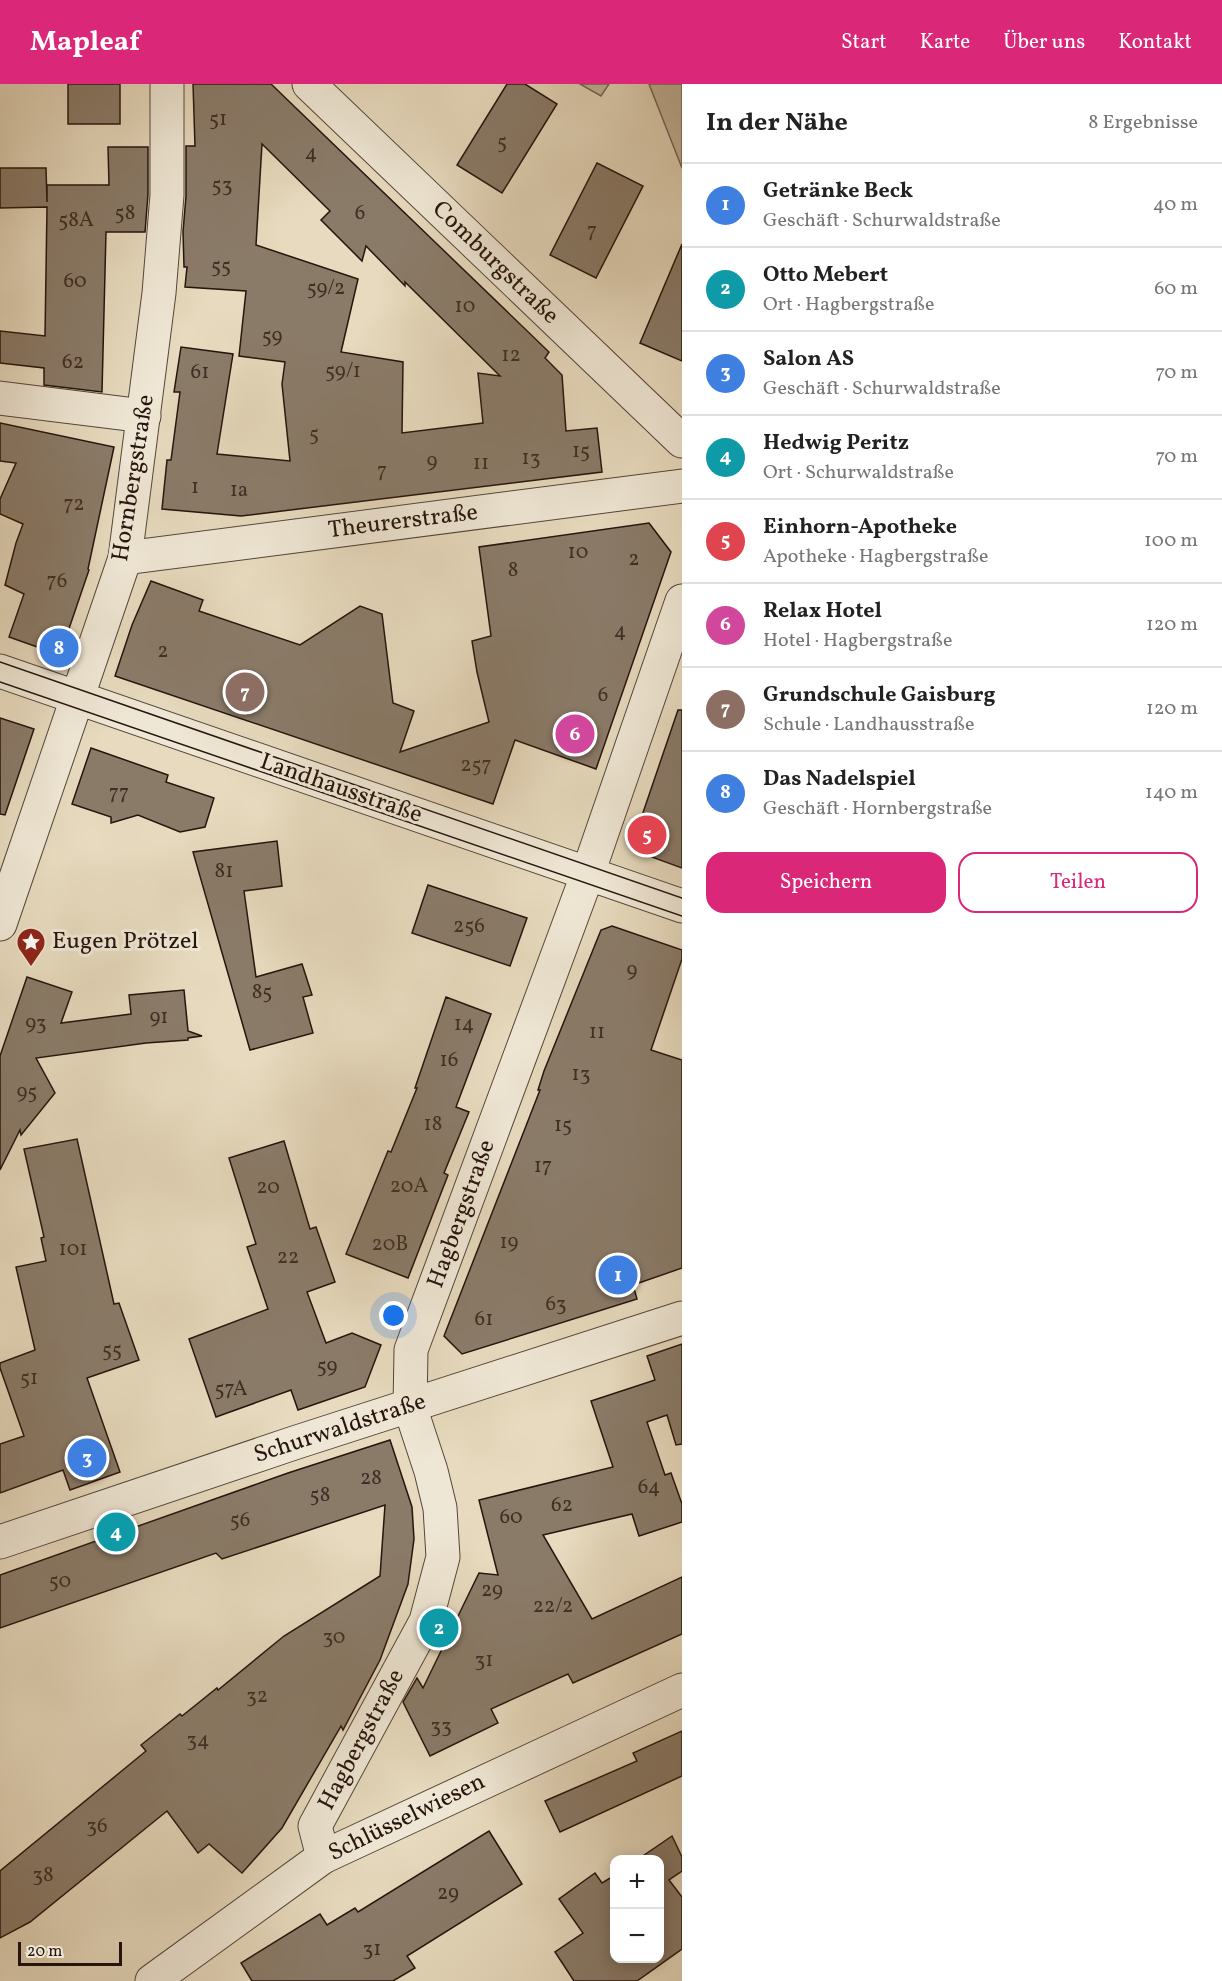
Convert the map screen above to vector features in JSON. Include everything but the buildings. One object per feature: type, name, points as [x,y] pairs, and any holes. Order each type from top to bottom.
[{"type":"street","name":"Hornbergstraße","points":[[0,924],[125,558],[159,293],[167,195],[167,84]]},
{"type":"street","name":"Comburgstraße","points":[[309,84],[682,441]]},
{"type":"street","points":[[0,398],[144,416]]},
{"type":"street","name":"Theurerstraße","points":[[125,558],[682,486]]},
{"type":"street","name":"Hagbergstraße","points":[[323,1857],[315,1826],[426,1621],[443,1557],[440,1509],[431,1471],[410,1407],[411,1350],[588,873],[682,601]]},
{"type":"street","name":"Landhausstraße","points":[[0,671],[682,906]]},
{"type":"street","name":"Schurwaldstraße","points":[[0,1542],[294,1443],[682,1318]]},
{"type":"street","name":"Schlüsselwiesen","points":[[152,1981],[323,1857],[682,1690]]},
{"type":"shaded area","points":[[580,84],[609,84],[601,96]]},
{"type":"shaded area","points":[[649,84],[682,84],[682,168]]},
{"type":"tram line","points":[[0,662],[682,898]]},
{"type":"tram line","points":[[0,682],[682,916]]},
{"type":"place","name":"Das Nadelspiel","points":[[59,648]]},
{"type":"place","name":"Grundschule Gaisburg","points":[[245,692]]},
{"type":"place","name":"Relax Hotel","points":[[575,734]]},
{"type":"place","name":"Einhorn-Apotheke","points":[[647,835]]},
{"type":"place","name":"Eugen Prötzel","points":[[31,968]]},
{"type":"place","name":"Getränke Beck","points":[[618,1275]]},
{"type":"place","name":"Salon AS","points":[[87,1458]]},
{"type":"place","name":"Hedwig Peritz","points":[[116,1532]]},
{"type":"place","name":"Otto Mebert","points":[[439,1628]]}]
